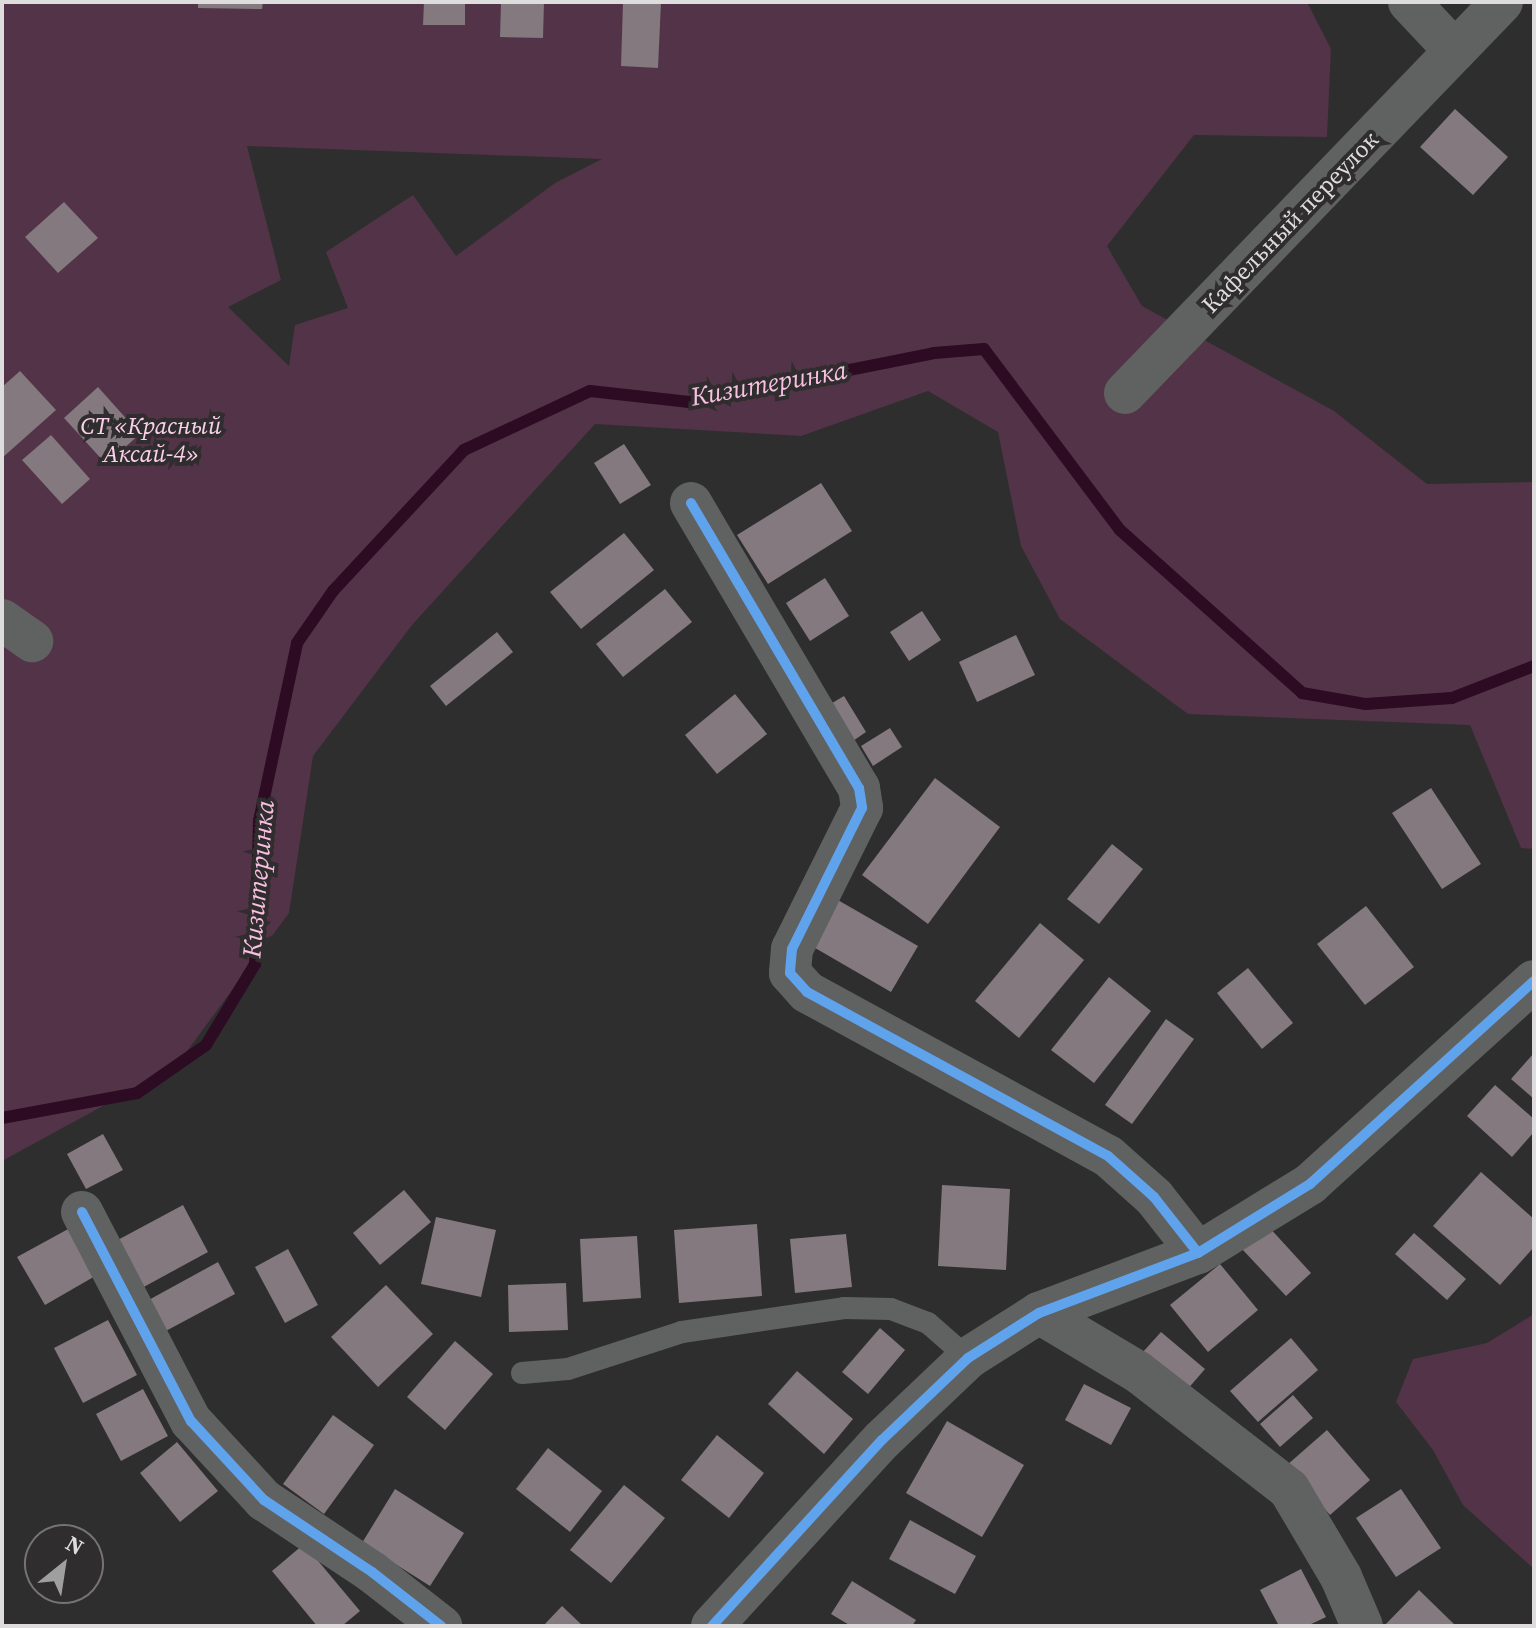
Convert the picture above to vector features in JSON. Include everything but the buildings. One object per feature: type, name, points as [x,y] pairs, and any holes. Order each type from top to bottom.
[{"type":"street","points":[[1409,2],[1455,51]]},
{"type":"street","name":"Кафельный переулок","points":[[1125,393],[1502,2]]},
{"type":"street","points":[[691,503],[859,788],[862,808],[792,949],[790,973],[807,992],[1108,1156],[1154,1197],[1198,1253]]},
{"type":"street","points":[[712,1626],[882,1440],[968,1358],[1039,1313],[1198,1253],[1310,1184],[1534,981]]},
{"type":"street","points":[[82,1212],[191,1421],[264,1500],[372,1572],[441,1626]]},
{"type":"street","points":[[1039,1313],[1138,1372],[1289,1489],[1341,1577],[1362,1626]]},
{"type":"lane","points":[[522,1373],[568,1369],[682,1332],[844,1308],[891,1309],[928,1323],[968,1358]]},
{"type":"green space","name":"СТ «Красный Аксай-4»","points":[[2,2],[1307,2],[1331,49],[1327,137],[1194,135],[1107,246],[1142,306],[1334,411],[1427,484],[1534,482],[1534,849],[1521,848],[1470,725],[1188,714],[1060,619],[1021,546],[998,432],[928,391],[801,436],[595,424],[412,625],[313,756],[289,913],[176,1066],[2,1161]],"holes":[[[247,146],[602,159],[555,183],[456,256],[413,195],[326,252],[348,308],[295,325],[289,366],[228,307],[281,280]]]},
{"type":"green space","points":[[1534,1314],[1534,1569],[1463,1505],[1433,1450],[1396,1402],[1413,1359],[1487,1343]]},
{"type":"waterway","name":"Кизитеринка","points":[[2,1118],[137,1093],[206,1045],[255,964],[259,821],[297,643],[333,591],[464,450],[590,391],[689,402],[934,353],[984,349],[1120,530],[1302,693],[1366,704],[1452,698],[1534,666]]},
{"type":"cycle path","points":[[691,503],[859,788],[862,808],[792,949],[790,973],[807,992],[1108,1156],[1154,1197],[1198,1253]]},
{"type":"cycle path","points":[[712,1626],[882,1440],[968,1358],[1039,1313],[1198,1253],[1310,1184],[1534,981]]},
{"type":"cycle path","points":[[82,1212],[191,1421],[264,1500],[372,1572],[441,1626]]}]
